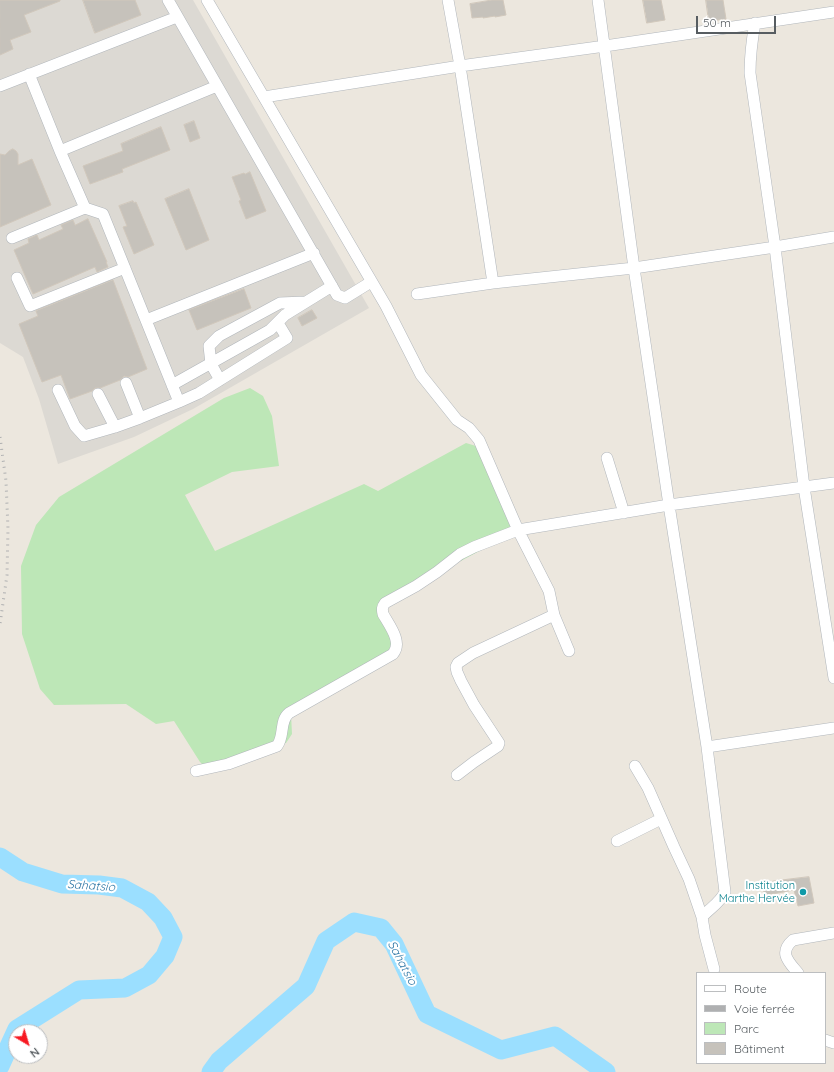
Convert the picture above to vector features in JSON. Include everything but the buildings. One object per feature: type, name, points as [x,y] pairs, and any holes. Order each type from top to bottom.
[{"type":"street","points":[[168,0],[337,295],[345,298],[371,282]]},
{"type":"street","points":[[207,0],[386,306],[421,375],[457,420],[469,428],[479,440],[518,530],[549,591],[554,615],[568,651]]},
{"type":"street","points":[[448,0],[460,66],[493,283]]},
{"type":"street","points":[[598,0],[634,268],[707,747],[725,892],[721,900],[710,908],[702,917]]},
{"type":"street","points":[[264,98],[460,66],[834,12]]},
{"type":"street","points":[[0,86],[178,17]]},
{"type":"street","points":[[755,23],[750,53],[750,73],[775,247],[804,487],[834,678]]},
{"type":"street","points":[[29,74],[85,208]]},
{"type":"street","points":[[60,151],[217,86]]},
{"type":"street","points":[[12,238],[85,208],[104,214],[179,402]]},
{"type":"street","points":[[417,294],[493,283],[634,268],[834,237]]},
{"type":"street","points":[[146,320],[314,253]]},
{"type":"street","points":[[18,278],[30,306],[125,268]]},
{"type":"street","points":[[172,385],[270,330],[285,315],[332,286]]},
{"type":"street","points":[[220,380],[211,364],[209,346],[219,336],[280,303],[306,302]]},
{"type":"street","points":[[58,390],[75,426],[84,436],[114,427],[140,418],[199,393],[287,338],[278,323]]},
{"type":"street","points":[[126,383],[140,418]]},
{"type":"street","points":[[98,394],[114,427]]},
{"type":"street","points":[[607,458],[624,513]]},
{"type":"street","points":[[196,771],[228,764],[277,746],[281,742],[284,721],[289,713],[380,662],[396,651],[397,642],[383,614],[382,609],[385,602],[416,586],[460,554],[474,547],[518,530],[669,505],[834,483]]},
{"type":"street","points":[[457,775],[498,746],[499,743],[474,705],[461,681],[456,667],[458,663],[473,653],[554,615]]},
{"type":"street","points":[[707,747],[834,728]]},
{"type":"street","points":[[635,766],[648,788],[689,879],[702,917],[714,969]]},
{"type":"street","points":[[617,841],[661,818]]},
{"type":"street","points":[[797,972],[788,961],[785,954],[787,944],[793,940],[834,933]]},
{"type":"shaded area","points":[[0,0],[193,0],[369,308],[193,409],[134,437],[58,464],[39,399],[23,357],[0,343]]},
{"type":"green space","points":[[250,388],[263,396],[272,416],[279,466],[232,472],[185,495],[215,551],[364,484],[378,491],[466,443],[476,446],[517,531],[384,602],[402,644],[291,714],[292,734],[286,743],[205,767],[200,762],[174,721],[156,724],[126,704],[54,705],[40,689],[22,634],[21,566],[36,525],[59,497],[224,398]]},
{"type":"waterway","name":"Sahatsio","points":[[0,857],[23,872],[62,884],[99,885],[122,888],[148,902],[163,918],[173,937],[165,956],[149,975],[125,988],[79,990],[17,1029],[0,1066]]},
{"type":"waterway","name":"Sahatsio","points":[[211,1072],[219,1061],[306,986],[326,941],[354,922],[381,928],[394,944],[427,1014],[501,1050],[555,1036],[606,1072]]},
{"type":"railway","points":[[0,437],[6,481],[8,529],[7,575],[0,624]]},
{"type":"place","name":"Institution Marthe Hervée","points":[[803,892]]}]
